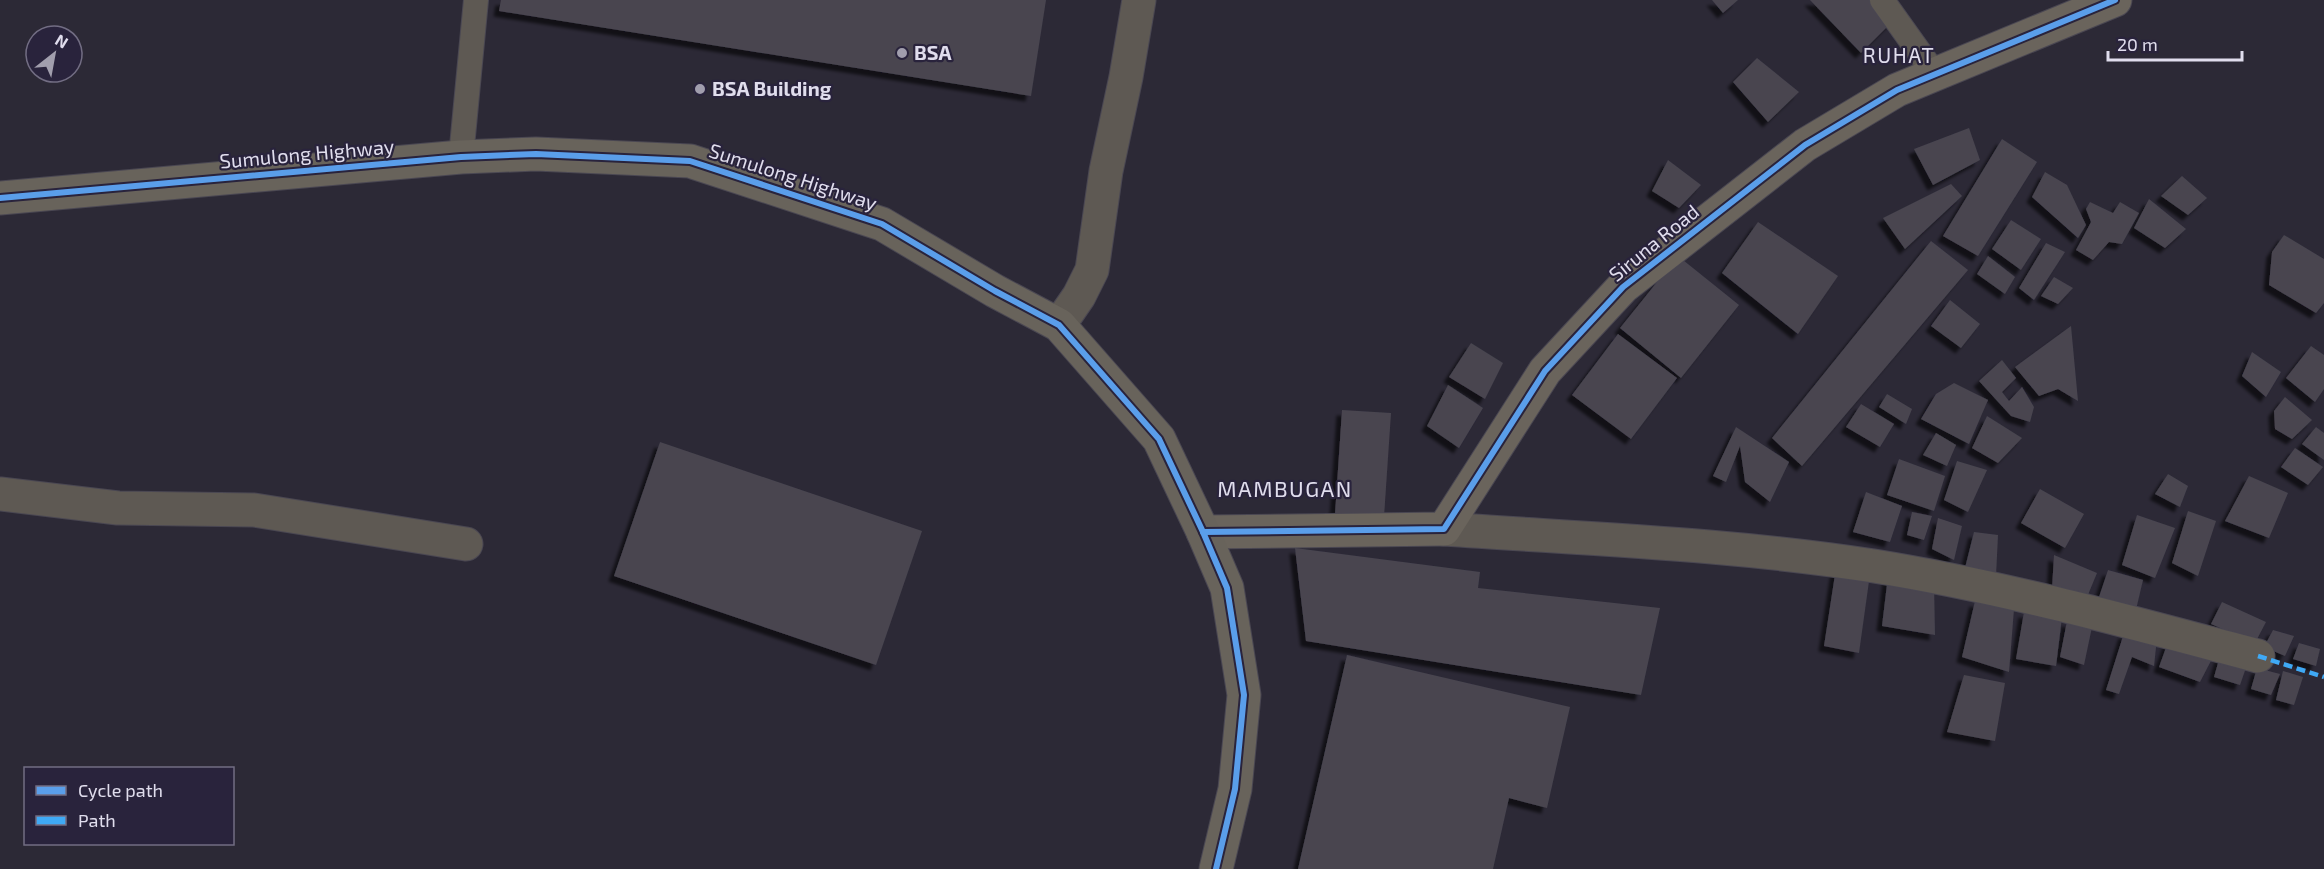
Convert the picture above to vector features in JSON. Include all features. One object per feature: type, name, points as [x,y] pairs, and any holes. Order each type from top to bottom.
[{"type":"main road","name":"Sumulong Highway","points":[[0,198],[461,157],[536,154],[690,161],[882,224],[995,291],[1059,324],[1159,439],[1227,588],[1244,695],[1235,789],[1216,869]]},
{"type":"street","points":[[1059,324],[1079,296],[1092,270],[1106,171],[1126,76],[1138,0]]},
{"type":"street","name":"Siruna Road","points":[[1444,529],[1545,371],[1623,287],[1805,145],[1897,90],[2115,0]]},
{"type":"street","points":[[0,494],[118,508],[254,510],[466,544]]},
{"type":"street","points":[[1203,532],[1444,529],[1801,557],[1950,579],[2258,656]]},
{"type":"lane","points":[[461,157],[476,0]]},
{"type":"lane","points":[[1882,0],[1927,63]]},
{"type":"building","name":"BSA","points":[[501,0],[1046,0],[1031,96],[499,11]]},
{"type":"building","points":[[1712,0],[1738,0],[1723,13]]},
{"type":"building","points":[[1810,0],[1871,0],[1892,22],[1861,53]]},
{"type":"building","points":[[1757,58],[1799,92],[1768,122],[1733,82]]},
{"type":"building","points":[[1969,128],[1980,160],[1933,185],[1914,149]]},
{"type":"building","points":[[2002,139],[2037,162],[1978,256],[1943,236]]},
{"type":"building","points":[[1668,160],[1701,185],[1679,208],[1652,191]]},
{"type":"building","points":[[2045,172],[2067,185],[2086,225],[2078,238],[2032,197]]},
{"type":"building","points":[[2182,176],[2207,198],[2188,215],[2161,196]]},
{"type":"building","points":[[1951,184],[1962,196],[1905,249],[1883,218]]},
{"type":"building","points":[[2149,199],[2186,229],[2165,248],[2134,228]]},
{"type":"building","points":[[2090,202],[2113,213],[2120,202],[2139,213],[2122,244],[2109,242],[2093,260],[2076,250],[2091,222],[2086,209]]},
{"type":"building","points":[[2011,220],[2041,239],[2021,270],[1992,249]]},
{"type":"building","points":[[1758,222],[1838,276],[1798,334],[1722,273]]},
{"type":"building","points":[[2284,235],[2324,259],[2324,303],[2316,313],[2269,285],[2272,252]]},
{"type":"building","points":[[1931,241],[1968,270],[1802,466],[1772,438]]},
{"type":"building","points":[[2046,243],[2065,252],[2034,300],[2019,288]]},
{"type":"building","points":[[1678,256],[1739,305],[1681,378],[1620,328]]},
{"type":"building","points":[[1988,256],[2015,277],[2005,294],[1977,274]]},
{"type":"building","points":[[2054,277],[2073,288],[2058,304],[2041,296]]},
{"type":"building","points":[[1950,300],[1980,324],[1961,348],[1931,326]]},
{"type":"building","points":[[2071,326],[2078,401],[2058,389],[2039,396],[2015,367]]},
{"type":"building","points":[[1618,334],[1677,378],[1631,439],[1572,395]]},
{"type":"building","points":[[1471,343],[1503,363],[1485,399],[1449,377]]},
{"type":"building","points":[[2311,346],[2324,355],[2324,389],[2315,402],[2286,378]]},
{"type":"building","points":[[2252,352],[2281,372],[2266,397],[2242,376]]},
{"type":"building","points":[[2002,360],[2016,378],[2002,392],[2009,401],[2022,387],[2034,407],[2030,422],[2011,416],[1979,381]]},
{"type":"building","points":[[1954,383],[1988,400],[1969,444],[1921,419],[1936,394]]},
{"type":"building","points":[[1448,385],[1483,408],[1459,448],[1427,426]]},
{"type":"building","points":[[1887,394],[1912,409],[1906,424],[1879,407]]},
{"type":"building","points":[[2285,397],[2312,420],[2292,439],[2275,429],[2274,411]]},
{"type":"building","points":[[1861,404],[1894,424],[1880,447],[1846,427]]},
{"type":"building","points":[[1342,410],[1391,413],[1384,517],[1335,514]]},
{"type":"building","points":[[1987,416],[2022,438],[1998,463],[1972,448]]},
{"type":"building","points":[[1736,427],[1789,462],[1770,502],[1745,482],[1740,446],[1726,482],[1713,476]]},
{"type":"building","points":[[2316,427],[2324,433],[2324,460],[2302,444]]},
{"type":"building","points":[[1936,433],[1956,445],[1947,466],[1923,455]]},
{"type":"building","points":[[660,442],[922,531],[876,665],[614,576]]},
{"type":"building","points":[[2295,448],[2323,467],[2308,485],[2281,467]]},
{"type":"building","points":[[1899,459],[1945,476],[1934,511],[1887,495]]},
{"type":"building","points":[[1957,461],[1987,470],[1968,512],[1944,500]]},
{"type":"building","points":[[2168,474],[2188,486],[2180,507],[2155,494]]},
{"type":"building","points":[[2249,476],[2288,493],[2269,538],[2225,521]]},
{"type":"building","points":[[2040,489],[2084,514],[2065,548],[2021,523]]},
{"type":"building","points":[[1866,492],[1902,506],[1890,542],[1853,532]]},
{"type":"building","points":[[2188,511],[2216,521],[2198,576],[2172,563]]},
{"type":"building","points":[[1912,512],[1932,516],[1924,540],[1907,535]]},
{"type":"building","points":[[2137,515],[2175,528],[2155,578],[2122,565]]},
{"type":"building","points":[[1938,518],[1962,526],[1954,560],[1932,549]]},
{"type":"building","points":[[1974,532],[1998,535],[1996,576],[1965,568]]},
{"type":"building","points":[[1295,548],[1480,572],[1478,588],[1660,608],[1641,695],[1306,641]]},
{"type":"building","points":[[2054,555],[2097,573],[2085,602],[2052,589]]},
{"type":"building","points":[[1836,568],[1870,574],[1859,653],[1824,646]]},
{"type":"building","points":[[2108,570],[2143,580],[2135,614],[2097,603]]},
{"type":"building","points":[[1888,576],[1934,583],[1935,635],[1882,626]]},
{"type":"building","points":[[1975,601],[2014,609],[2009,672],[1962,657]]},
{"type":"building","points":[[2222,602],[2266,622],[2255,643],[2211,624]]},
{"type":"building","points":[[2024,612],[2062,617],[2056,666],[2016,659]]},
{"type":"building","points":[[2067,621],[2092,627],[2084,665],[2060,657]]},
{"type":"building","points":[[2273,630],[2294,636],[2285,656],[2264,647]]},
{"type":"building","points":[[2124,633],[2157,638],[2154,666],[2132,657],[2119,694],[2106,690]]},
{"type":"building","points":[[2168,642],[2214,655],[2200,682],[2159,667]]},
{"type":"building","points":[[2299,643],[2320,649],[2316,666],[2293,659]]},
{"type":"building","points":[[1347,655],[1570,707],[1547,808],[1509,798],[1493,869],[1298,869]]},
{"type":"building","points":[[2220,656],[2248,662],[2240,685],[2214,677]]},
{"type":"building","points":[[2257,668],[2280,674],[2271,695],[2251,689]]},
{"type":"building","points":[[2283,671],[2303,677],[2294,705],[2276,700]]},
{"type":"building","points":[[1964,675],[2005,683],[1995,741],[1947,732]]},
{"type":"marked path","points":[[2258,656],[2324,677]]},
{"type":"cycle path","points":[[1203,532],[1444,529],[1545,371],[1623,287],[1805,145],[1897,90],[2115,0]]},
{"type":"cycle path","points":[[0,198],[461,157],[536,154],[690,161],[882,224],[995,291],[1059,325],[1159,439],[1227,588],[1244,695],[1235,789],[1216,869]]},
{"type":"place","name":"BSA","points":[[902,53]]},
{"type":"place","name":"BSA Building","points":[[700,89]]},
{"type":"district","name":"RUHAT","points":[[1899,56]]},
{"type":"district","name":"MAMBUGAN","points":[[1285,489]]}]
